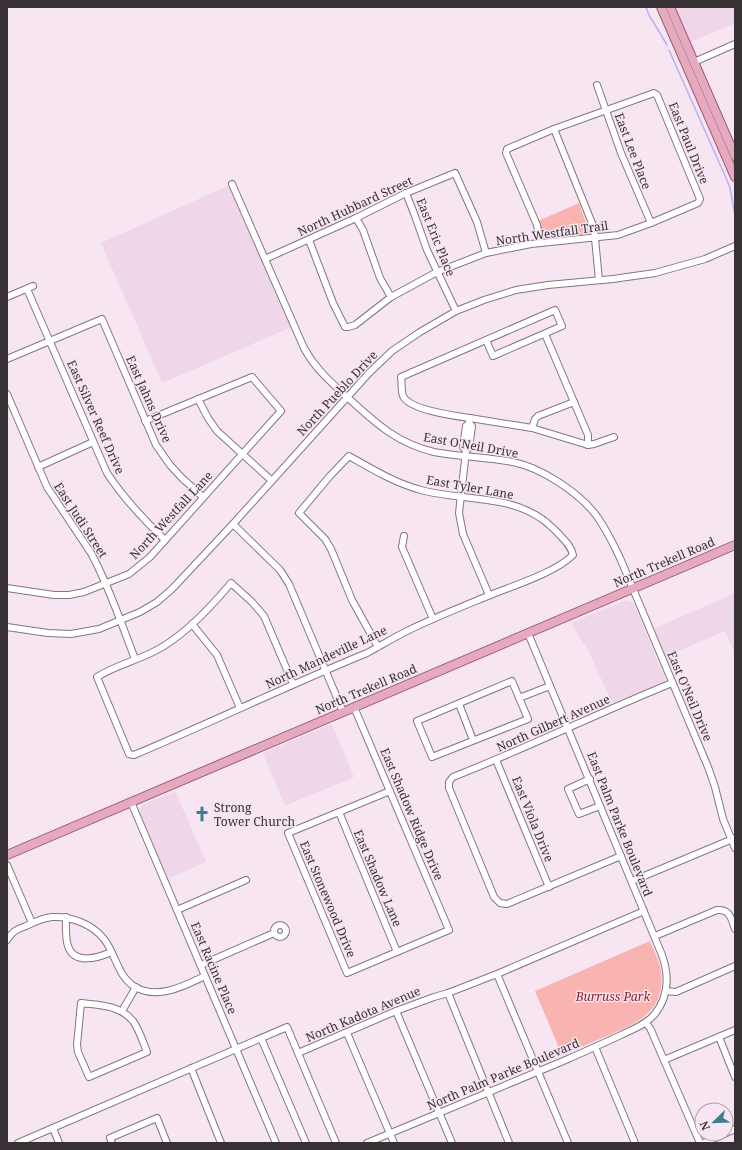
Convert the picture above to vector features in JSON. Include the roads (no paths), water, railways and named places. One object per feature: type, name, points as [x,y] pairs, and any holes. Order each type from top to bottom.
[{"type":"main road","points":[[661,7],[735,177]]},
{"type":"main road","points":[[670,7],[732,144],[735,156]]},
{"type":"main road","name":"North Trekell Road","points":[[7,855],[735,545]]},
{"type":"street","points":[[694,62],[735,44]]},
{"type":"street","name":"East Lee Place","points":[[597,85],[621,153],[651,223]]},
{"type":"street","name":"East Paul Drive","points":[[607,112],[654,93],[657,95],[700,199]]},
{"type":"street","points":[[540,243],[537,225],[506,153],[507,148],[554,129],[607,112]]},
{"type":"street","points":[[554,129],[592,220],[599,280]]},
{"type":"street","name":"North Hubbard Street","points":[[265,260],[406,193],[455,173],[477,222],[486,253]]},
{"type":"street","name":"East O'Neil Drive","points":[[232,184],[311,363],[321,374],[380,427],[397,438],[434,452],[465,454],[514,462],[546,474],[563,485],[595,514],[608,534],[708,767],[723,818],[733,839],[735,848]]},
{"type":"street","name":"East Eric Place","points":[[406,193],[427,250],[456,311]]},
{"type":"street","name":"North Westfall Trail","points":[[309,240],[333,303],[345,326],[348,327],[355,324],[391,298],[437,272],[486,253],[540,243],[618,235],[698,203],[700,199]]},
{"type":"street","points":[[356,218],[363,230],[380,278],[391,298]]},
{"type":"street","name":"North Pueblo Drive","points":[[7,627],[48,633],[71,634],[99,629],[140,612],[156,602],[172,589],[233,524],[347,397],[392,351],[456,311],[516,290],[655,273],[704,259],[735,246]]},
{"type":"street","name":"East Silver Reef Drive","points":[[7,297],[30,287],[50,341],[107,473],[119,492],[133,509],[165,540]]},
{"type":"street","points":[[486,340],[493,356],[562,326],[555,310],[486,340],[401,377],[403,395],[406,400],[430,411],[469,421],[532,428],[588,445],[614,437]]},
{"type":"street","name":"East Jahns Drive","points":[[50,341],[102,318],[156,445],[170,465],[203,497]]},
{"type":"street","points":[[545,334],[588,435],[588,445]]},
{"type":"street","points":[[7,359],[50,341]]},
{"type":"street","name":"North Westfall Lane","points":[[7,588],[54,596],[69,595],[84,592],[129,574],[150,557],[282,411],[252,377],[198,399]]},
{"type":"street","name":"East Judi Street","points":[[7,394],[47,487],[91,553],[106,584],[135,659]]},
{"type":"street","points":[[145,421],[198,399],[208,418],[218,431],[271,480]]},
{"type":"street","points":[[532,428],[535,419],[538,416],[574,402]]},
{"type":"street","points":[[469,421],[472,426],[469,448],[465,454],[460,497],[460,513],[463,534],[489,595]]},
{"type":"street","points":[[38,466],[93,442]]},
{"type":"street","name":"East Tyler Lane","points":[[378,647],[352,600],[331,548],[325,539],[299,513],[349,456],[388,478],[421,490],[460,497],[500,501],[522,508],[543,519],[566,541],[572,549],[573,555]]},
{"type":"street","points":[[233,524],[280,570],[289,584],[343,712]]},
{"type":"street","points":[[404,536],[402,547],[433,619]]},
{"type":"street","name":"North Mandeville Lane","points":[[135,659],[97,676],[129,754],[134,755],[378,647],[406,631],[543,573],[568,560],[573,555]]},
{"type":"street","points":[[135,659],[153,652],[192,624],[221,596],[231,583],[252,602],[264,616],[293,684]]},
{"type":"street","points":[[192,624],[217,655],[240,708]]},
{"type":"street","name":"East Palm Parke Boulevard","points":[[528,633],[655,936],[666,967],[667,980],[663,1002],[655,1014],[646,1023]]},
{"type":"street","points":[[512,681],[528,718],[432,757],[417,721],[459,704],[512,681]]},
{"type":"street","name":"North Gilbert Avenue","points":[[549,887],[507,904],[500,903],[494,897],[449,788],[449,782],[453,777],[496,760],[568,727],[672,683]]},
{"type":"street","points":[[519,698],[550,686]]},
{"type":"street","points":[[459,704],[474,740]]},
{"type":"street","name":"East Shadow Ridge Drive","points":[[354,707],[449,930],[397,952]]},
{"type":"street","name":"East Viola Drive","points":[[496,760],[549,887]]},
{"type":"street","points":[[590,779],[568,789],[579,814],[600,806]]},
{"type":"street","points":[[339,812],[390,791]]},
{"type":"street","name":"East Racine Place","points":[[131,802],[276,1143]]},
{"type":"street","name":"East Stonewood Drive","points":[[339,812],[288,833],[347,973],[397,952]]},
{"type":"street","name":"East Shadow Lane","points":[[339,812],[397,952]]},
{"type":"street","points":[[632,882],[733,839]]},
{"type":"street","points":[[549,887],[621,856]]},
{"type":"street","points":[[7,865],[32,923]]},
{"type":"street","points":[[177,910],[246,880]]},
{"type":"street","points":[[655,936],[717,910],[724,910],[728,913],[735,929]]},
{"type":"street","name":"North Kadota Avenue","points":[[18,1143],[287,1027],[298,1053],[396,1011],[497,974],[644,911]]},
{"type":"street","points":[[7,940],[15,931],[32,923],[51,917],[66,917],[92,928],[104,939],[121,973],[126,980],[136,987],[156,992],[168,991],[205,976]]},
{"type":"street","points":[[66,917],[68,946],[72,953],[77,956],[92,958],[101,957],[111,952]]},
{"type":"street","points":[[201,965],[274,933]]},
{"type":"street","points":[[666,991],[676,992],[735,966]]},
{"type":"street","points":[[497,974],[568,1143]]},
{"type":"street","points":[[122,1011],[136,987]]},
{"type":"street","points":[[448,993],[509,1143]]},
{"type":"street","points":[[81,1003],[106,1005],[122,1011],[133,1021],[147,1052],[89,1077],[76,1045],[81,1003]]},
{"type":"street","points":[[396,1011],[452,1143]]},
{"type":"street","points":[[646,1023],[650,1028],[700,1143]]},
{"type":"street","name":"North Palm Parke Boulevard","points":[[367,1143],[595,1047],[646,1023]]},
{"type":"street","points":[[664,1060],[735,1030]]},
{"type":"street","points":[[347,1033],[394,1143]]},
{"type":"street","points":[[261,1038],[306,1143]]},
{"type":"street","points":[[719,1038],[735,1077]]},
{"type":"street","points":[[595,1047],[635,1143]]},
{"type":"street","points":[[298,1053],[336,1143]]},
{"type":"street","points":[[191,1068],[221,1143]]},
{"type":"street","points":[[112,1143],[110,1138],[157,1118],[167,1143]]},
{"type":"street","points":[[53,1128],[59,1143]]},
{"type":"waterway","points":[[646,7],[649,15],[667,45]]},
{"type":"waterway","points":[[669,50],[726,178],[730,188],[735,215]]},
{"type":"place","name":"Strong Tower Church","points":[[202,814]]},
{"type":"park label","name":"Burruss Park","points":[[613,996]]}]
